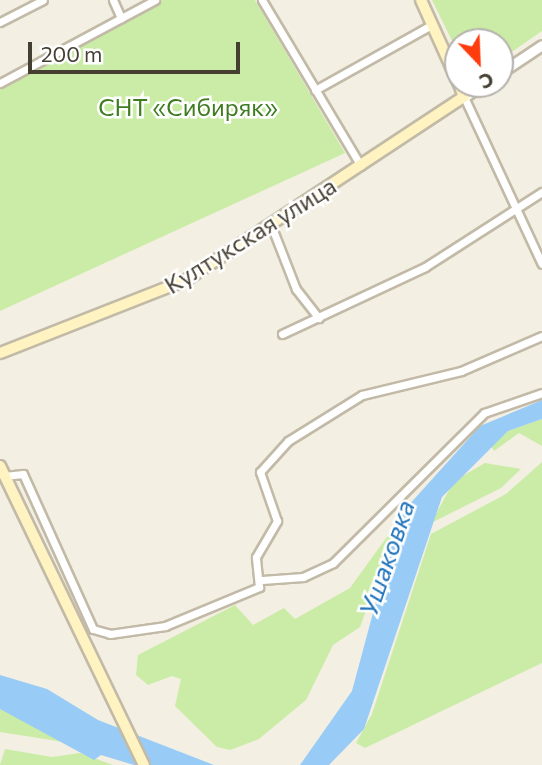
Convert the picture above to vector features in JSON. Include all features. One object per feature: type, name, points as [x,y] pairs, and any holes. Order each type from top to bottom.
[{"type":"main road","points":[[421,0],[444,50]]},
{"type":"main road","name":"Култукская улица","points":[[0,353],[174,286],[463,98]]},
{"type":"main road","points":[[2,471],[144,765]]},
{"type":"street","points":[[0,22],[43,0]]},
{"type":"street","points":[[113,0],[121,18]]},
{"type":"street","points":[[0,83],[155,0]]},
{"type":"street","points":[[262,0],[361,166]]},
{"type":"street","points":[[315,90],[433,24]]},
{"type":"street","points":[[514,64],[542,45]]},
{"type":"street","points":[[464,98],[542,264]]},
{"type":"street","points":[[282,334],[425,267],[517,211],[542,192]]},
{"type":"street","points":[[271,225],[296,289],[319,318]]},
{"type":"street","points":[[262,580],[256,557],[277,521],[260,472],[279,448],[362,395],[461,371],[542,336]]},
{"type":"street","points":[[2,471],[23,474],[93,629],[110,634],[165,626],[262,580],[303,577],[333,563],[484,413],[542,393]]},
{"type":"green space","name":"СНТ «Сибиряк»","points":[[163,0],[255,0],[345,153],[0,311],[0,87]]},
{"type":"green space","points":[[432,0],[542,0],[542,31],[514,50],[514,28],[446,28]]},
{"type":"green space","points":[[542,419],[542,446],[519,433],[494,451],[491,446],[508,431]]},
{"type":"green space","points":[[542,462],[542,663],[365,748],[356,743],[372,714],[431,534],[506,494]]},
{"type":"green space","points":[[485,463],[521,469],[501,488],[431,523],[454,481]]},
{"type":"green space","points":[[397,523],[360,627],[333,645],[306,700],[259,739],[230,750],[217,747],[175,706],[181,679],[172,676],[148,685],[136,675],[138,655],[235,605],[253,625],[284,608],[295,619],[350,588]]},
{"type":"green space","points":[[0,709],[51,731],[45,732],[64,742],[0,732]]},
{"type":"green space","points":[[5,749],[52,757],[80,753],[113,765],[0,765]]},
{"type":"water","name":"Ушаковка","points":[[542,400],[542,419],[508,431],[442,497],[364,729],[329,765],[300,765],[352,691],[399,516],[480,426]]},
{"type":"water","points":[[0,675],[47,689],[98,720],[214,765],[134,765],[101,755],[94,760],[0,709]]}]
